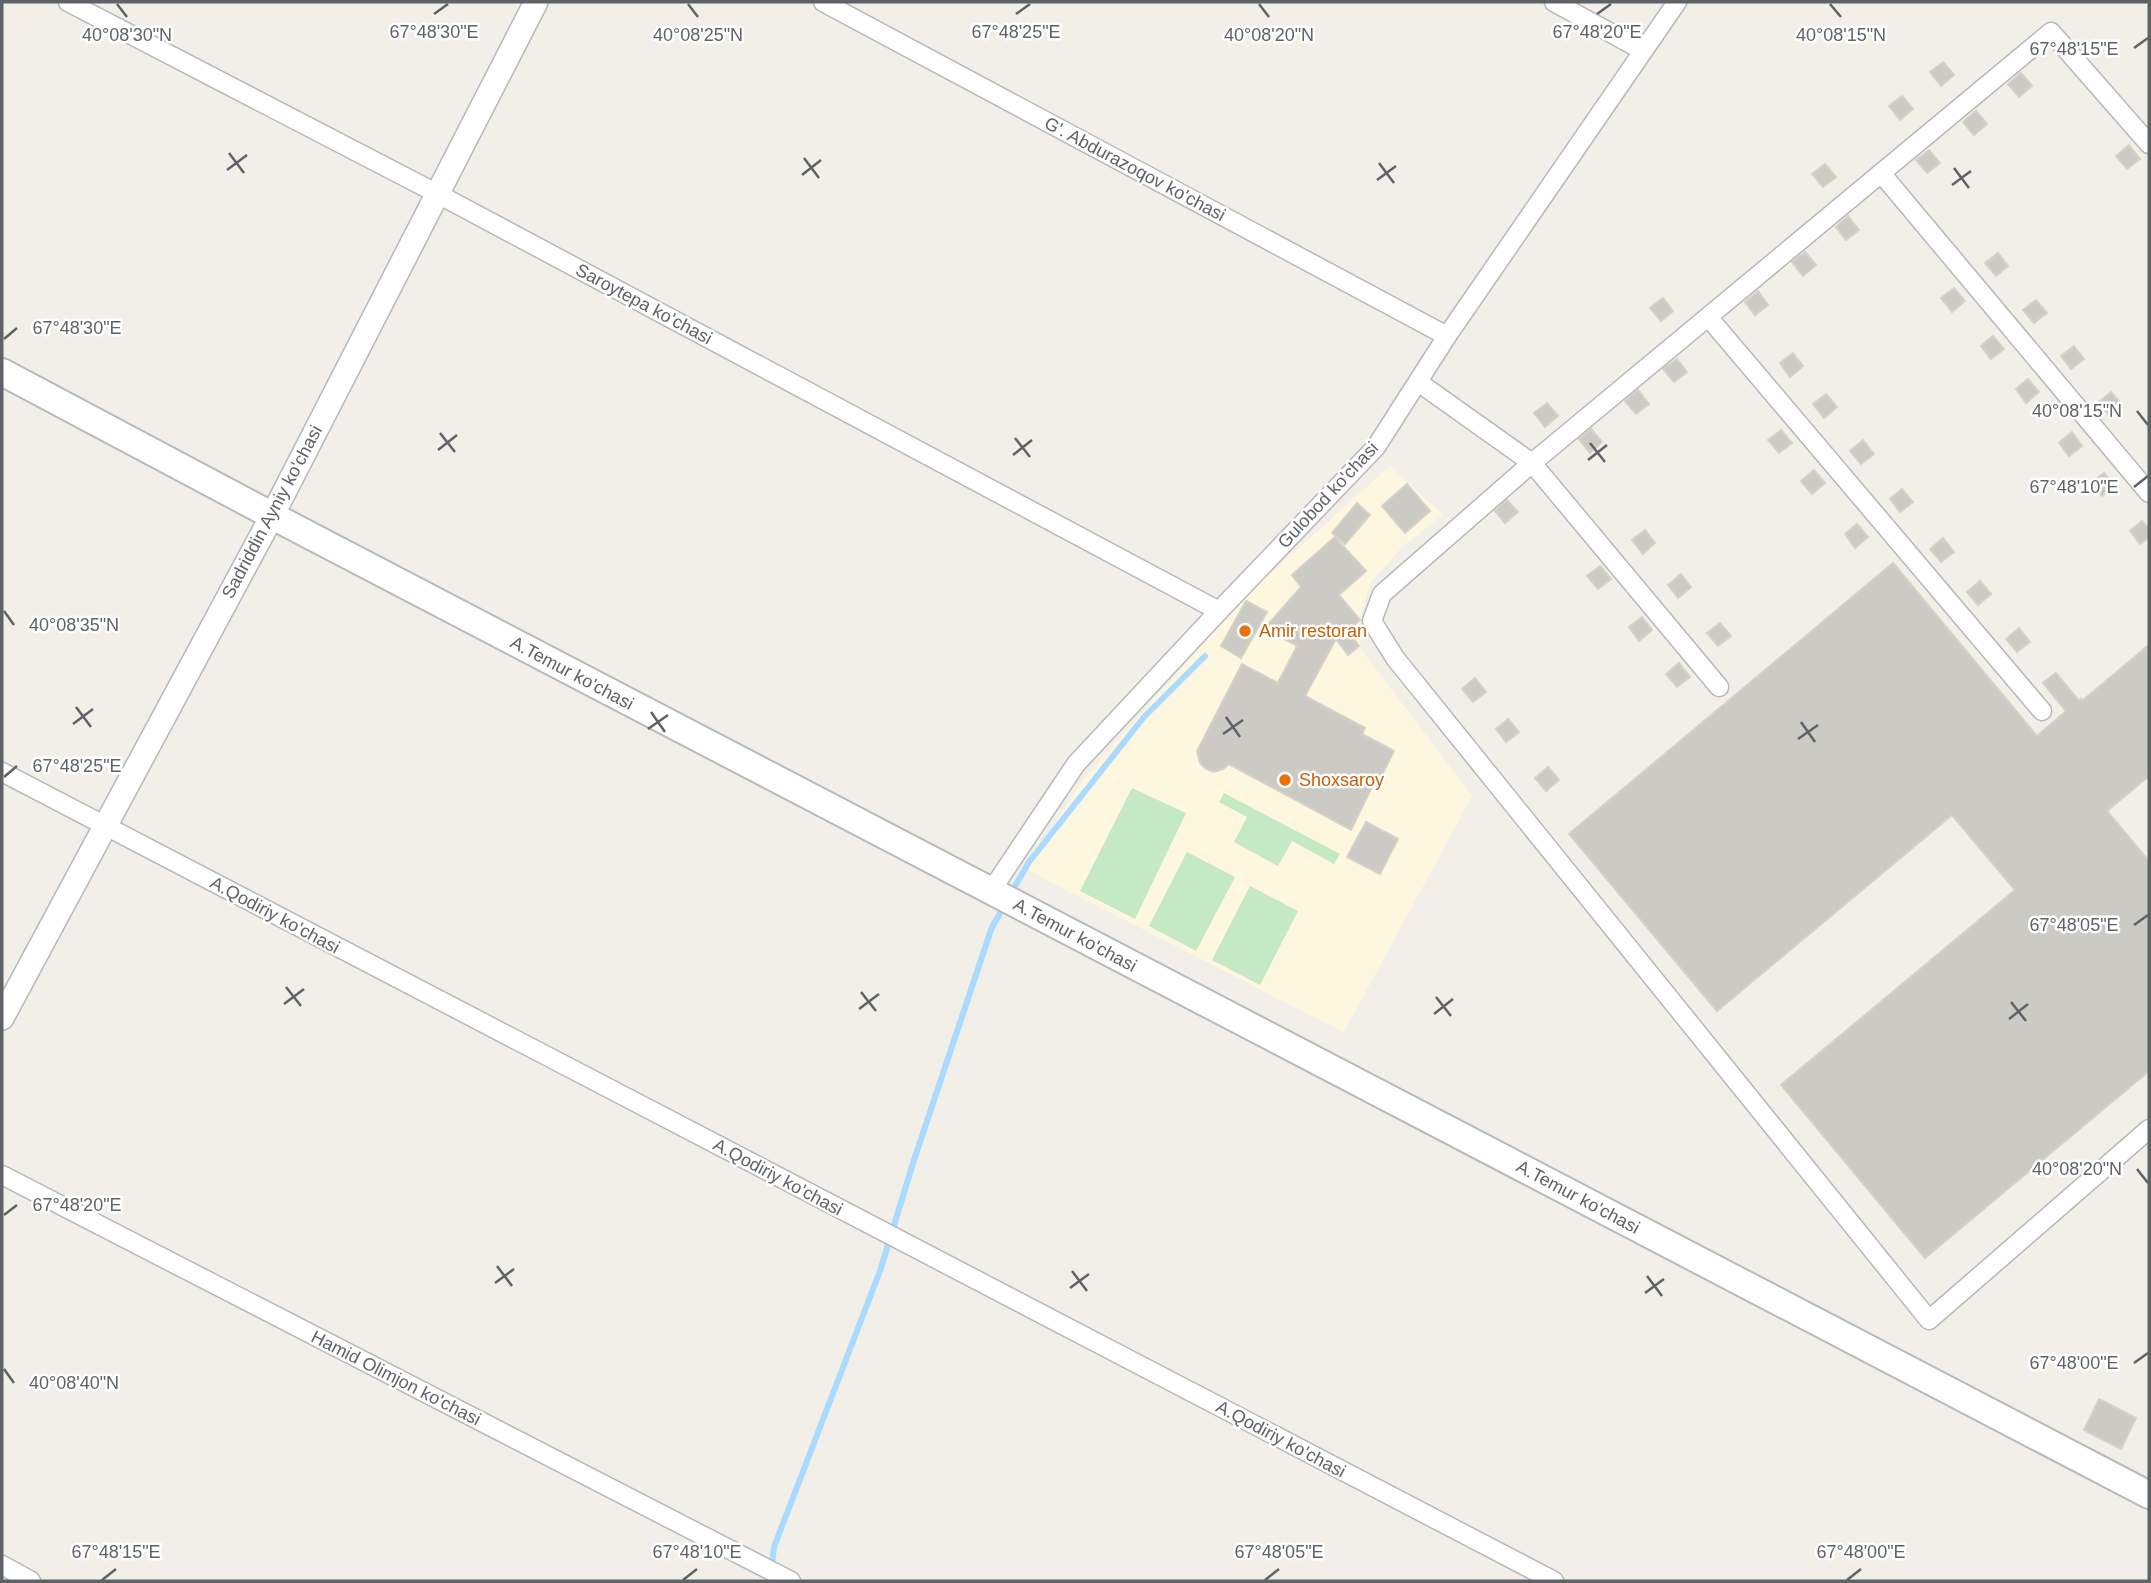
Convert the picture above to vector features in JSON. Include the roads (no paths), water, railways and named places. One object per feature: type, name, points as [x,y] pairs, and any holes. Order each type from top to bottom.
[{"type":"main road","name":"A.Temur ko'chasi","points":[[2,372],[272,516],[2149,1495]]},
{"type":"street","name":"Saroytepa ko'chasi","points":[[68,2],[436,193],[1219,611]]},
{"type":"street","name":"Sadriddin Ayniy ko'chasi","points":[[2,1018],[272,516],[536,2]]},
{"type":"street","name":"G'. Abdurazoqov ko'chasi","points":[[823,2],[1447,336]]},
{"type":"street","points":[[1554,2],[1642,50]]},
{"type":"street","name":"Gulobod ko'chasi","points":[[991,891],[1076,764],[1376,447],[1447,336],[1677,2]]},
{"type":"street","points":[[2149,145],[2051,32],[1532,463],[1382,594],[1372,621],[1395,658],[1929,1320],[2149,1129]]},
{"type":"street","points":[[1881,173],[2149,493]]},
{"type":"street","points":[[1709,318],[2042,711]]},
{"type":"street","points":[[1418,382],[1532,463],[1719,687]]},
{"type":"street","name":"A.Qodiriy ko'chasi","points":[[2,772],[1554,1581]]},
{"type":"street","name":"Hamid Olimjon ko'chasi","points":[[2,1175],[791,1581]]},
{"type":"street","points":[[2,1565],[31,1581]]},
{"type":"waterway","points":[[1010,895],[1029,862],[1144,717],[1205,656]]},
{"type":"waterway","points":[[770,1581],[774,1547],[880,1271],[992,927],[1005,905]]},
{"type":"place","name":"Amir restoran","points":[[1245,631]]},
{"type":"place","name":"Shoxsaroy","points":[[1285,780]]}]
